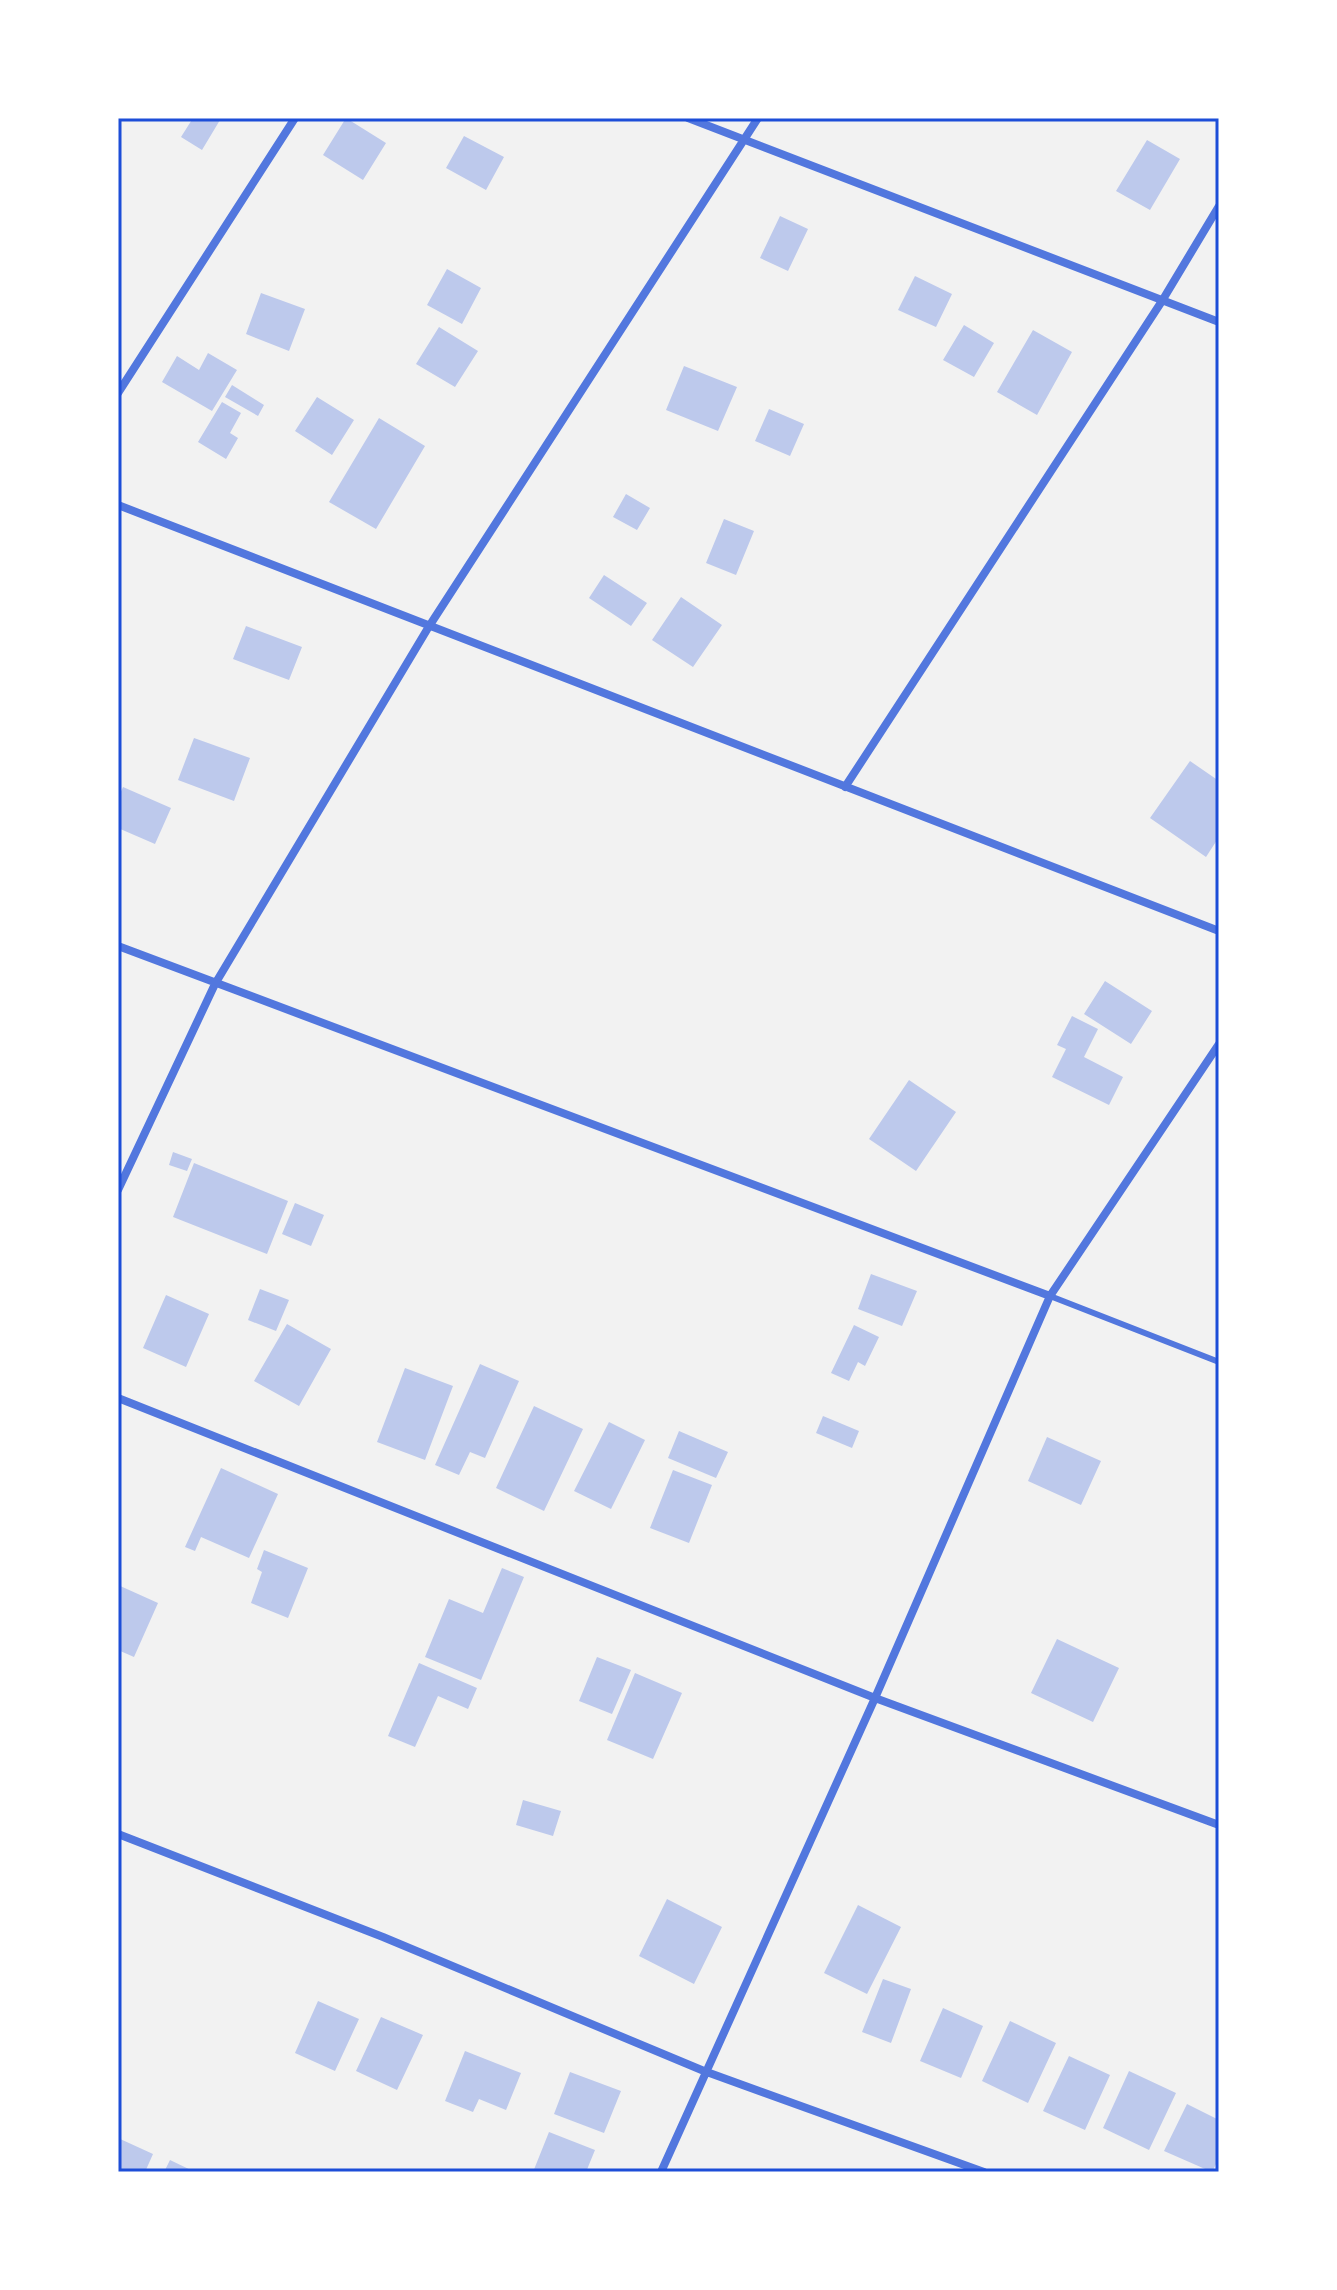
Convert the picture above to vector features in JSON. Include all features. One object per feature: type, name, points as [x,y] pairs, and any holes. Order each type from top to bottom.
[{"type":"street","points":[[118,393],[295,118]]},
{"type":"street","points":[[688,118],[1219,322]]},
{"type":"street","points":[[118,1190],[215,984],[428,628],[758,118]]},
{"type":"street","points":[[845,787],[1162,301],[1219,206]]},
{"type":"street","points":[[118,505],[428,628],[1219,931]]},
{"type":"street","points":[[118,946],[1050,1296]]},
{"type":"street","points":[[661,2172],[875,1698],[1050,1296],[1219,1044]]},
{"type":"street","points":[[118,1398],[875,1698],[1219,1825]]},
{"type":"street","points":[[118,1834],[383,1937],[704,2071],[984,2172]]},
{"type":"lane","points":[[1050,1296],[1219,1362]]},
{"type":"building","points":[[193,118],[220,120],[202,150],[181,137]]},
{"type":"building","points":[[346,118],[386,143],[363,180],[323,155]]},
{"type":"building","points":[[464,136],[504,157],[486,190],[446,168]]},
{"type":"building","points":[[1147,140],[1180,159],[1150,210],[1116,191]]},
{"type":"building","points":[[780,216],[808,229],[788,271],[760,258]]},
{"type":"building","points":[[447,269],[481,288],[462,324],[427,305]]},
{"type":"building","points":[[915,276],[952,294],[936,327],[898,310]]},
{"type":"building","points":[[261,293],[305,309],[289,351],[246,334]]},
{"type":"building","points":[[964,325],[994,343],[974,377],[943,360]]},
{"type":"building","points":[[439,327],[478,351],[455,387],[416,364]]},
{"type":"building","points":[[1033,330],[1072,352],[1037,415],[997,392]]},
{"type":"building","points":[[208,353],[237,370],[212,411],[162,382],[177,356],[199,370]]},
{"type":"building","points":[[684,366],[737,387],[718,431],[666,410]]},
{"type":"building","points":[[232,385],[264,405],[258,416],[225,397]]},
{"type":"building","points":[[317,397],[354,420],[332,455],[295,431]]},
{"type":"building","points":[[222,402],[241,413],[230,433],[238,438],[226,459],[198,442]]},
{"type":"building","points":[[769,409],[804,424],[790,456],[755,441]]},
{"type":"building","points":[[379,418],[425,446],[376,529],[329,502]]},
{"type":"building","points":[[626,494],[650,508],[637,530],[613,517]]},
{"type":"building","points":[[724,519],[754,531],[736,575],[706,563]]},
{"type":"building","points":[[604,575],[647,603],[631,626],[589,598]]},
{"type":"building","points":[[681,597],[722,625],[693,667],[652,640]]},
{"type":"building","points":[[246,626],[302,647],[289,680],[233,659]]},
{"type":"building","points":[[194,738],[250,758],[234,801],[178,780]]},
{"type":"building","points":[[1190,761],[1219,781],[1219,837],[1206,857],[1150,818]]},
{"type":"building","points":[[123,787],[171,808],[155,844],[118,828],[118,798]]},
{"type":"building","points":[[1105,981],[1152,1011],[1131,1044],[1084,1014]]},
{"type":"building","points":[[1072,1016],[1098,1029],[1084,1057],[1123,1077],[1109,1105],[1052,1077],[1066,1049],[1057,1045]]},
{"type":"building","points":[[909,1080],[956,1112],[916,1171],[869,1139]]},
{"type":"building","points":[[173,1152],[192,1159],[187,1171],[169,1165]]},
{"type":"building","points":[[194,1163],[288,1201],[267,1254],[173,1217]]},
{"type":"building","points":[[295,1203],[324,1215],[311,1246],[282,1234]]},
{"type":"building","points":[[871,1274],[917,1291],[902,1326],[858,1309]]},
{"type":"building","points":[[260,1289],[289,1300],[276,1331],[248,1320]]},
{"type":"building","points":[[166,1295],[209,1314],[186,1367],[143,1348]]},
{"type":"building","points":[[287,1324],[331,1349],[299,1406],[254,1381]]},
{"type":"building","points":[[854,1325],[879,1337],[865,1366],[858,1362],[849,1381],[831,1373]]},
{"type":"building","points":[[480,1364],[519,1381],[485,1458],[470,1452],[459,1475],[435,1465]]},
{"type":"building","points":[[405,1368],[453,1386],[425,1460],[377,1442]]},
{"type":"building","points":[[534,1406],[583,1429],[544,1511],[496,1488]]},
{"type":"building","points":[[823,1416],[859,1431],[852,1448],[816,1433]]},
{"type":"building","points":[[609,1422],[645,1440],[611,1509],[574,1491]]},
{"type":"building","points":[[679,1431],[728,1452],[716,1478],[668,1458]]},
{"type":"building","points":[[1047,1437],[1101,1461],[1081,1505],[1028,1481]]},
{"type":"building","points":[[221,1468],[278,1494],[249,1558],[201,1537],[195,1551],[185,1547]]},
{"type":"building","points":[[673,1470],[712,1485],[689,1543],[650,1528]]},
{"type":"building","points":[[264,1550],[308,1568],[288,1618],[251,1603],[262,1572],[257,1569]]},
{"type":"building","points":[[502,1568],[524,1577],[481,1680],[425,1657],[449,1599],[483,1613]]},
{"type":"building","points":[[118,1585],[158,1603],[134,1657],[118,1650]]},
{"type":"building","points":[[1057,1639],[1119,1668],[1093,1722],[1031,1693]]},
{"type":"building","points":[[597,1657],[631,1670],[612,1714],[579,1701]]},
{"type":"building","points":[[419,1663],[477,1688],[468,1709],[438,1696],[415,1747],[388,1736]]},
{"type":"building","points":[[635,1673],[682,1693],[653,1759],[607,1740]]},
{"type":"building","points":[[523,1800],[561,1811],[553,1836],[516,1825]]},
{"type":"building","points":[[667,1899],[722,1927],[694,1984],[639,1956]]},
{"type":"building","points":[[858,1905],[901,1927],[867,1994],[824,1973]]},
{"type":"building","points":[[883,1979],[911,1989],[891,2043],[862,2032]]},
{"type":"building","points":[[318,2001],[359,2019],[335,2071],[295,2053]]},
{"type":"building","points":[[943,2008],[983,2026],[961,2078],[920,2061]]},
{"type":"building","points":[[381,2017],[423,2035],[397,2090],[356,2071]]},
{"type":"building","points":[[1010,2021],[1056,2043],[1028,2103],[982,2081]]},
{"type":"building","points":[[465,2051],[521,2073],[506,2110],[479,2099],[473,2112],[445,2101]]},
{"type":"building","points":[[1069,2056],[1110,2075],[1085,2130],[1043,2111]]},
{"type":"building","points":[[1129,2071],[1176,2093],[1149,2150],[1103,2128]]},
{"type":"building","points":[[570,2072],[621,2091],[604,2133],[554,2114]]},
{"type":"building","points":[[1187,2104],[1219,2120],[1219,2158],[1212,2172],[1164,2151]]},
{"type":"building","points":[[549,2132],[595,2150],[586,2172],[533,2172]]},
{"type":"building","points":[[118,2138],[153,2154],[145,2172],[118,2172]]},
{"type":"building","points":[[170,2160],[195,2172],[164,2172]]}]
